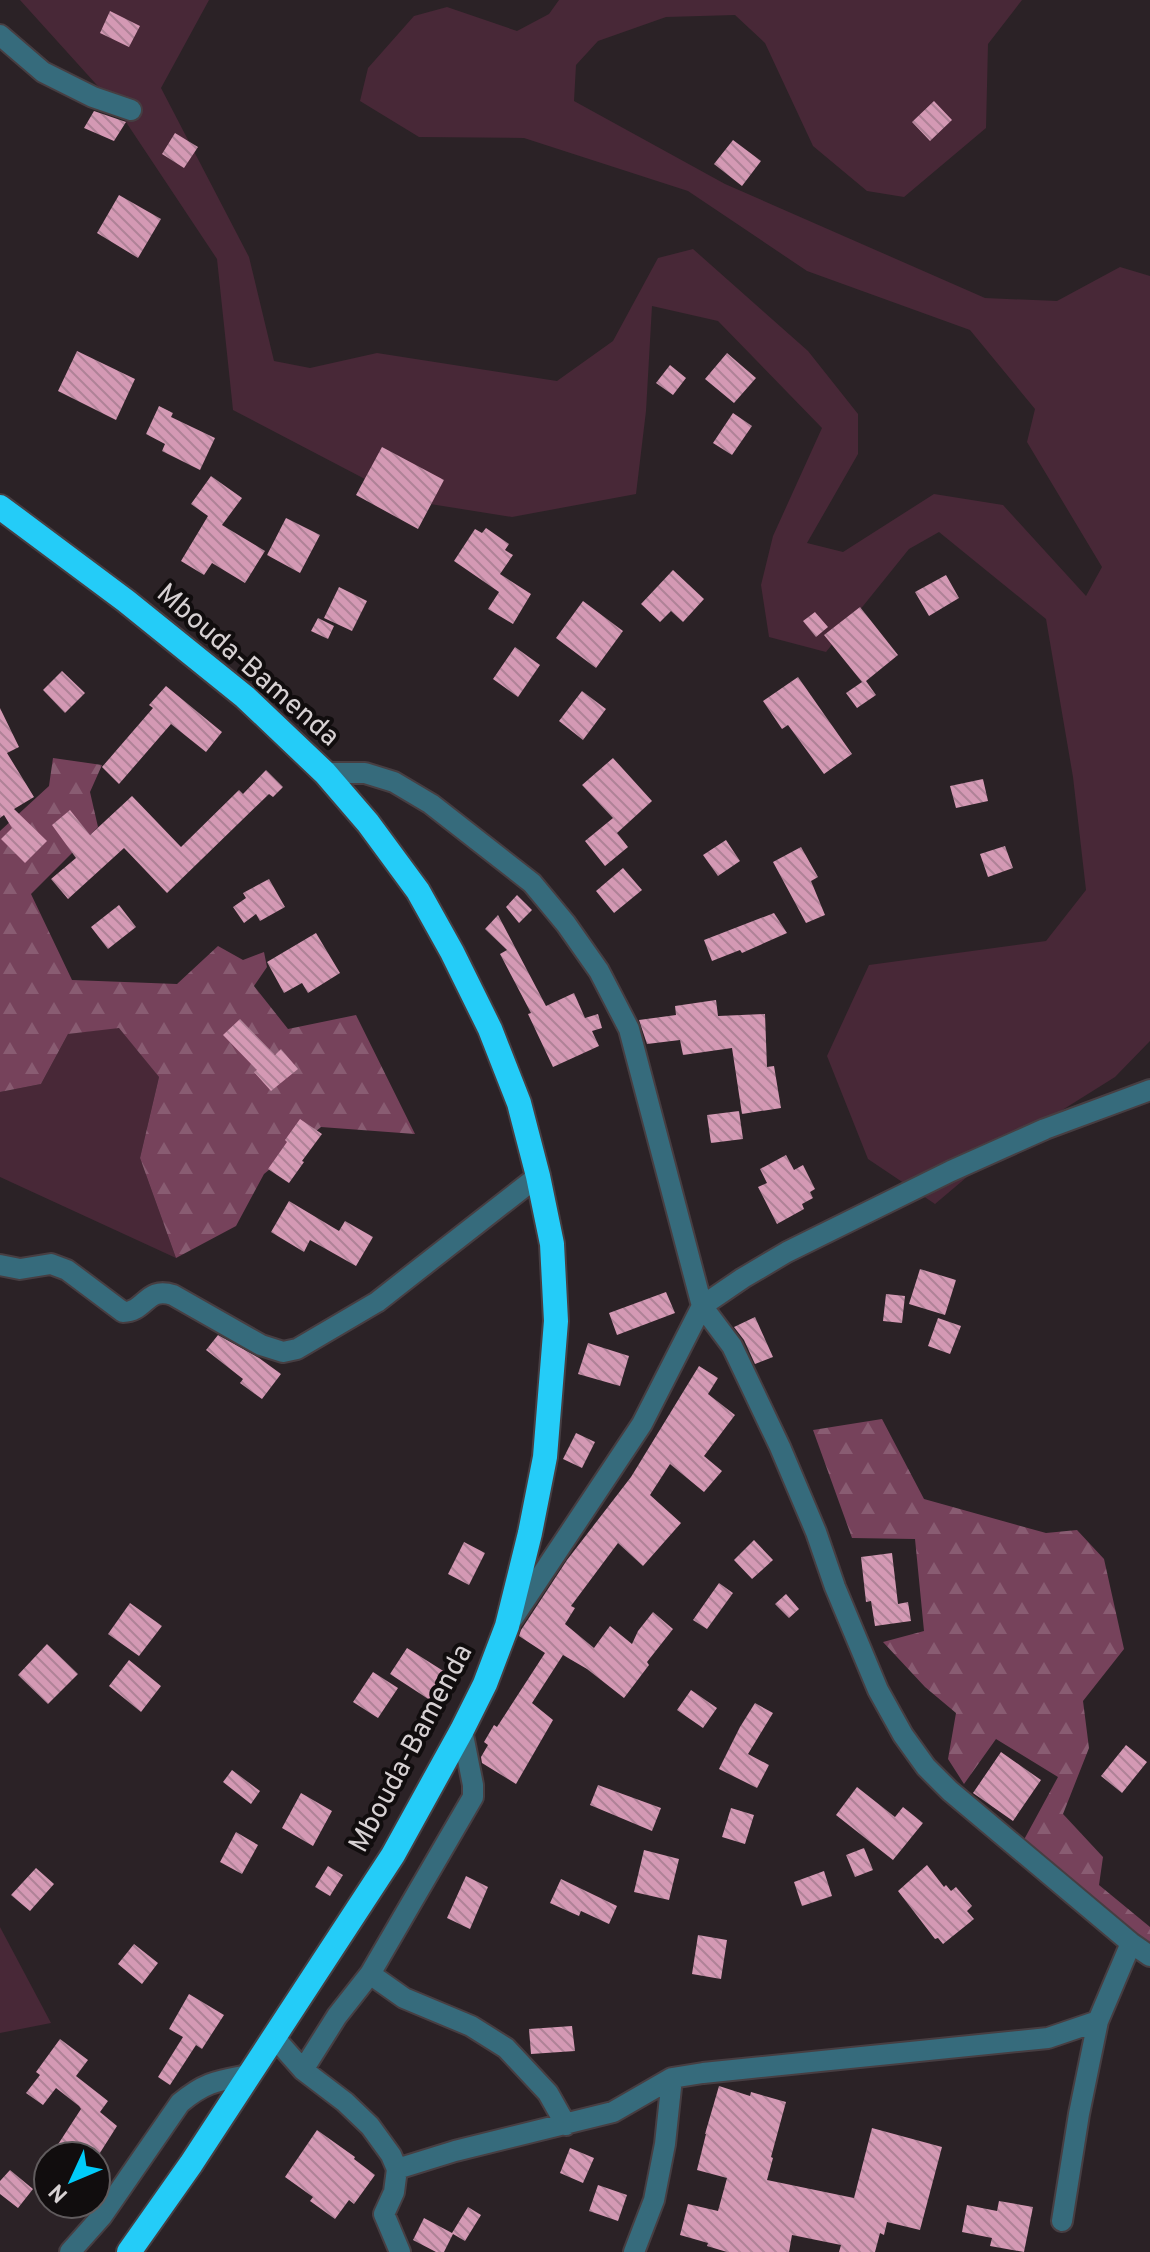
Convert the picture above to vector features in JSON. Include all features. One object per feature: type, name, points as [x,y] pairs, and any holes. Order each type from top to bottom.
[{"type":"highway","name":"Mbouda-Bamenda","points":[[0,507],[126,601],[245,697],[325,773],[368,823],[418,891],[490,1029],[519,1103],[552,1244],[556,1321],[545,1457],[507,1626],[485,1684],[393,1855],[191,2164],[129,2252]]},
{"type":"street","points":[[0,35],[43,72],[93,97],[131,110]]},
{"type":"street","points":[[325,773],[365,773],[394,782],[431,804],[532,883],[599,971],[629,1029],[702,1306],[732,1346],[748,1378],[816,1532],[859,1647],[903,1735],[926,1767],[950,1791],[1150,1956]]},
{"type":"street","points":[[507,1626],[642,1424],[702,1306],[787,1252],[951,1171],[1045,1129],[1150,1090]]},
{"type":"street","points":[[1125,1099],[1150,1110]]},
{"type":"street","points":[[0,1265],[20,1269],[51,1264],[67,1270],[123,1312],[131,1312],[153,1294],[164,1292],[261,1345],[283,1352],[297,1349],[377,1302],[538,1176]]},
{"type":"street","points":[[303,2070],[337,2016],[370,1974],[473,1797],[462,1730]]},
{"type":"street","points":[[1062,2221],[1098,2021],[1131,1943]]},
{"type":"street","points":[[370,1974],[404,1998],[471,2026],[506,2048],[548,2093],[566,2125]]},
{"type":"street","points":[[397,2169],[455,2151],[613,2112],[672,2078],[1048,2038],[1098,2021]]},
{"type":"street","points":[[273,2036],[303,2070],[370,2126],[391,2155],[397,2169],[394,2192],[384,2214],[400,2252]]},
{"type":"street","points":[[70,2252],[102,2216],[180,2103],[206,2084],[248,2075]]},
{"type":"street","points":[[634,2252],[654,2200],[665,2144],[672,2078]]},
{"type":"shaded area","points":[[20,0],[209,0],[161,88],[249,257],[274,361],[310,368],[377,353],[557,381],[613,341],[658,258],[693,249],[808,351],[858,414],[858,454],[807,543],[843,552],[934,494],[1003,505],[1086,596],[1102,567],[1027,442],[1035,409],[970,330],[807,271],[688,191],[524,138],[419,137],[360,101],[368,68],[414,16],[447,7],[517,31],[549,14],[559,0],[1022,0],[988,44],[986,128],[904,197],[867,191],[813,146],[765,43],[735,15],[666,17],[598,41],[576,65],[574,101],[725,184],[985,298],[1057,301],[1120,267],[1150,276],[1150,1041],[1115,1077],[1000,1149],[935,1204],[868,1159],[827,1056],[869,965],[1046,941],[1086,890],[1073,777],[1046,619],[939,532],[909,549],[826,652],[769,637],[761,585],[773,536],[822,428],[718,321],[652,306],[646,411],[636,494],[512,517],[405,500],[233,410],[217,259],[114,104]]},
{"type":"shaded area","points":[[119,1027],[159,1077],[140,1158],[176,1258],[0,1177],[0,1092],[41,1084],[68,1034]]},
{"type":"shaded area","points":[[0,1927],[51,2023],[0,2033]]},
{"type":"green space","points":[[53,758],[102,765],[90,792],[98,827],[31,894],[72,980],[177,984],[218,946],[243,960],[264,952],[267,967],[254,986],[288,1029],[356,1015],[415,1134],[321,1127],[264,1174],[236,1226],[176,1258],[140,1158],[159,1077],[119,1028],[68,1034],[41,1084],[0,1092],[0,831],[49,786]]},
{"type":"green space","points":[[882,1419],[924,1499],[1046,1533],[1077,1530],[1104,1559],[1124,1649],[1083,1701],[1089,1748],[1063,1814],[1103,1857],[1099,1885],[1150,1927],[1150,1963],[1060,1897],[1020,1847],[1058,1777],[996,1739],[964,1784],[948,1759],[956,1713],[925,1687],[883,1642],[924,1631],[915,1539],[852,1538],[813,1430]]},
{"type":"building","points":[[110,11],[140,26],[129,47],[100,33]]},
{"type":"building","points":[[934,101],[952,120],[930,141],[912,122]]},
{"type":"building","points":[[94,111],[126,122],[114,141],[84,128]]},
{"type":"building","points":[[175,133],[198,147],[184,168],[162,154]]},
{"type":"building","points":[[733,140],[761,161],[742,186],[714,164]]},
{"type":"building","points":[[119,195],[161,219],[138,258],[97,233]]},
{"type":"building","points":[[77,351],[135,379],[116,420],[58,391]]},
{"type":"building","points":[[727,353],[756,378],[734,403],[705,379]]},
{"type":"building","points":[[670,365],[686,378],[673,395],[656,383]]},
{"type":"building","points":[[159,406],[173,413],[171,417],[215,438],[200,470],[162,451],[165,444],[146,434]]},
{"type":"building","points":[[733,413],[752,426],[732,455],[713,443]]},
{"type":"building","points":[[382,447],[444,480],[418,529],[356,495]]},
{"type":"building","points":[[211,476],[242,498],[222,525],[265,551],[245,583],[212,563],[204,575],[181,561],[208,516],[191,504]]},
{"type":"building","points":[[286,518],[320,535],[300,573],[267,555]]},
{"type":"building","points":[[486,528],[509,544],[505,550],[513,555],[500,574],[531,594],[513,624],[488,609],[499,592],[454,561],[475,529],[482,533]]},
{"type":"building","points":[[673,570],[704,599],[683,622],[671,611],[660,622],[641,604]]},
{"type":"building","points":[[946,575],[959,598],[929,616],[915,592]]},
{"type":"building","points":[[339,587],[367,601],[352,631],[324,618]]},
{"type":"building","points":[[583,601],[623,631],[596,668],[556,638]]},
{"type":"building","points":[[860,607],[898,655],[866,681],[876,695],[857,708],[846,693],[862,682],[824,635]]},
{"type":"building","points":[[815,612],[828,627],[816,637],[803,621]]},
{"type":"building","points":[[318,618],[334,626],[328,639],[311,631]]},
{"type":"building","points":[[515,647],[540,665],[518,697],[493,679]]},
{"type":"building","points":[[62,671],[85,693],[65,713],[43,690]]},
{"type":"building","points":[[798,677],[852,754],[824,774],[788,725],[782,729],[763,701]]},
{"type":"building","points":[[166,686],[222,732],[206,752],[171,724],[119,784],[102,767],[153,708],[149,705]]},
{"type":"building","points":[[582,691],[606,709],[583,740],[559,721]]},
{"type":"building","points":[[0,708],[19,747],[7,753],[34,797],[14,809],[47,841],[25,863],[1,839],[12,828],[4,815],[0,818]]},
{"type":"building","points":[[613,758],[652,801],[617,833],[628,847],[605,866],[585,841],[613,818],[582,785]]},
{"type":"building","points":[[266,770],[283,787],[273,797],[269,794],[167,893],[124,848],[68,899],[51,879],[76,858],[52,825],[70,810],[90,835],[132,796],[181,847],[239,790],[243,794]]},
{"type":"building","points":[[983,779],[988,801],[956,808],[950,786]]},
{"type":"building","points":[[726,840],[740,861],[718,876],[703,855]]},
{"type":"building","points":[[1005,846],[1013,868],[988,877],[980,854]]},
{"type":"building","points":[[801,847],[818,877],[811,881],[825,915],[806,923],[773,862]]},
{"type":"building","points":[[623,868],[642,890],[614,913],[596,891]]},
{"type":"building","points":[[269,879],[285,907],[260,921],[256,914],[244,923],[233,907],[246,898],[243,893]]},
{"type":"building","points":[[517,895],[532,910],[519,923],[506,907]]},
{"type":"building","points":[[119,905],[136,927],[108,949],[91,927]]},
{"type":"building","points":[[774,913],[787,933],[742,953],[740,950],[712,961],[704,940]]},
{"type":"building","points":[[498,915],[546,1006],[574,993],[585,1018],[598,1014],[602,1028],[592,1031],[599,1046],[553,1067],[528,1014],[531,1013],[500,954],[507,950],[485,929]]},
{"type":"building","points":[[316,933],[340,973],[308,993],[302,983],[284,993],[267,962]]},
{"type":"building","points":[[716,1000],[718,1016],[765,1014],[767,1067],[774,1066],[781,1108],[742,1114],[732,1048],[683,1055],[680,1040],[647,1044],[639,1020],[676,1015],[675,1006]]},
{"type":"building","points":[[240,1019],[275,1055],[281,1049],[298,1069],[271,1091],[254,1072],[257,1070],[223,1035]]},
{"type":"building","points":[[739,1111],[743,1139],[711,1143],[707,1115]]},
{"type":"building","points":[[300,1119],[322,1134],[289,1183],[268,1169]]},
{"type":"building","points":[[786,1155],[794,1170],[803,1165],[815,1189],[810,1192],[813,1198],[802,1204],[804,1209],[777,1224],[758,1187],[767,1183],[760,1169]]},
{"type":"building","points":[[289,1201],[339,1231],[345,1221],[373,1237],[356,1266],[310,1240],[304,1252],[271,1232]]},
{"type":"building","points":[[920,1269],[956,1280],[945,1315],[909,1304]]},
{"type":"building","points":[[666,1292],[675,1313],[617,1335],[609,1313]]},
{"type":"building","points":[[886,1294],[905,1296],[902,1323],[883,1321]]},
{"type":"building","points":[[755,1317],[773,1357],[755,1364],[734,1327]]},
{"type":"building","points":[[938,1318],[961,1326],[950,1354],[928,1346]]},
{"type":"building","points":[[218,1335],[281,1374],[262,1399],[240,1383],[243,1379],[206,1350]]},
{"type":"building","points":[[588,1343],[629,1356],[620,1386],[578,1374]]},
{"type":"building","points":[[699,1366],[718,1378],[708,1394],[735,1415],[704,1456],[722,1471],[704,1492],[670,1464],[650,1495],[681,1523],[643,1566],[618,1543],[571,1606],[575,1608],[565,1624],[594,1648],[610,1626],[632,1644],[653,1612],[673,1629],[624,1698],[563,1655],[532,1703],[553,1720],[516,1784],[482,1763],[481,1757],[488,1745],[484,1742],[494,1725],[497,1727],[545,1653],[519,1636],[521,1630],[567,1560],[631,1477]]},
{"type":"building","points":[[576,1433],[595,1442],[582,1468],[563,1459]]},
{"type":"building","points":[[754,1540],[773,1560],[752,1579],[734,1560]]},
{"type":"building","points":[[464,1542],[485,1553],[469,1585],[448,1574]]},
{"type":"building","points":[[892,1553],[898,1604],[908,1602],[911,1621],[875,1626],[871,1601],[866,1602],[861,1557]]},
{"type":"building","points":[[719,1583],[733,1593],[707,1629],[693,1620]]},
{"type":"building","points":[[786,1594],[799,1609],[789,1618],[775,1604]]},
{"type":"building","points":[[130,1603],[162,1626],[139,1656],[108,1634]]},
{"type":"building","points":[[47,1644],[78,1674],[48,1704],[18,1675]]},
{"type":"building","points":[[407,1648],[456,1679],[439,1706],[390,1674]]},
{"type":"building","points":[[129,1660],[161,1686],[141,1712],[109,1686]]},
{"type":"building","points":[[373,1672],[398,1688],[378,1718],[353,1702]]},
{"type":"building","points":[[691,1690],[717,1708],[703,1728],[677,1710]]},
{"type":"building","points":[[755,1703],[773,1713],[748,1754],[769,1765],[757,1788],[719,1769]]},
{"type":"building","points":[[1126,1745],[1147,1762],[1122,1793],[1101,1776]]},
{"type":"building","points":[[1001,1752],[1041,1780],[1013,1821],[973,1793]]},
{"type":"building","points":[[232,1770],[260,1791],[251,1804],[223,1782]]},
{"type":"building","points":[[598,1785],[661,1808],[652,1831],[590,1805]]},
{"type":"building","points":[[857,1787],[895,1817],[903,1807],[923,1823],[893,1860],[836,1815]]},
{"type":"building","points":[[301,1793],[332,1811],[313,1846],[282,1828]]},
{"type":"building","points":[[731,1808],[754,1815],[745,1844],[722,1837]]},
{"type":"building","points":[[236,1832],[258,1845],[242,1874],[220,1862]]},
{"type":"building","points":[[864,1848],[873,1870],[855,1877],[846,1855]]},
{"type":"building","points":[[644,1850],[679,1859],[669,1900],[634,1892]]},
{"type":"building","points":[[927,1865],[944,1887],[946,1885],[951,1891],[956,1887],[972,1906],[967,1911],[974,1919],[943,1944],[938,1938],[935,1939],[898,1891]]},
{"type":"building","points":[[328,1866],[343,1875],[330,1896],[315,1887]]},
{"type":"building","points":[[36,1868],[54,1884],[30,1911],[11,1895]]},
{"type":"building","points":[[824,1871],[832,1896],[802,1906],[794,1882]]},
{"type":"building","points":[[466,1876],[488,1887],[470,1929],[447,1918]]},
{"type":"building","points":[[561,1879],[617,1906],[609,1924],[581,1911],[579,1916],[550,1903]]},
{"type":"building","points":[[698,1935],[727,1940],[721,1979],[692,1974]]},
{"type":"building","points":[[134,1944],[158,1963],[142,1984],[118,1964]]},
{"type":"building","points":[[189,1994],[224,2015],[202,2049],[196,2045],[170,2085],[158,2077],[183,2037],[169,2029]]},
{"type":"building","points":[[572,2026],[575,2051],[531,2054],[529,2029]]},
{"type":"building","points":[[60,2039],[88,2060],[76,2076],[108,2101],[100,2112],[117,2126],[108,2140],[61,2140],[81,2109],[56,2088],[43,2105],[26,2093],[40,2075],[36,2072]]},
{"type":"building","points":[[719,2086],[750,2096],[751,2092],[786,2102],[767,2180],[854,2198],[872,2128],[942,2147],[920,2230],[887,2222],[884,2235],[880,2233],[875,2252],[839,2252],[841,2245],[792,2235],[789,2252],[727,2252],[680,2235],[688,2204],[718,2211],[727,2178],[697,2170]]},
{"type":"building","points":[[317,2130],[375,2175],[354,2204],[349,2200],[335,2219],[310,2201],[313,2197],[285,2177]]},
{"type":"building","points":[[570,2148],[594,2158],[583,2183],[560,2173]]},
{"type":"building","points":[[10,2170],[32,2190],[18,2208],[0,2194],[0,2181]]},
{"type":"building","points":[[598,2185],[627,2195],[618,2221],[589,2211]]},
{"type":"building","points":[[999,2201],[1033,2207],[1024,2252],[990,2246],[992,2238],[962,2232],[967,2205],[997,2211]]},
{"type":"building","points":[[468,2207],[481,2215],[465,2241],[453,2234],[444,2252],[436,2252],[413,2240],[424,2218],[452,2233]]}]
